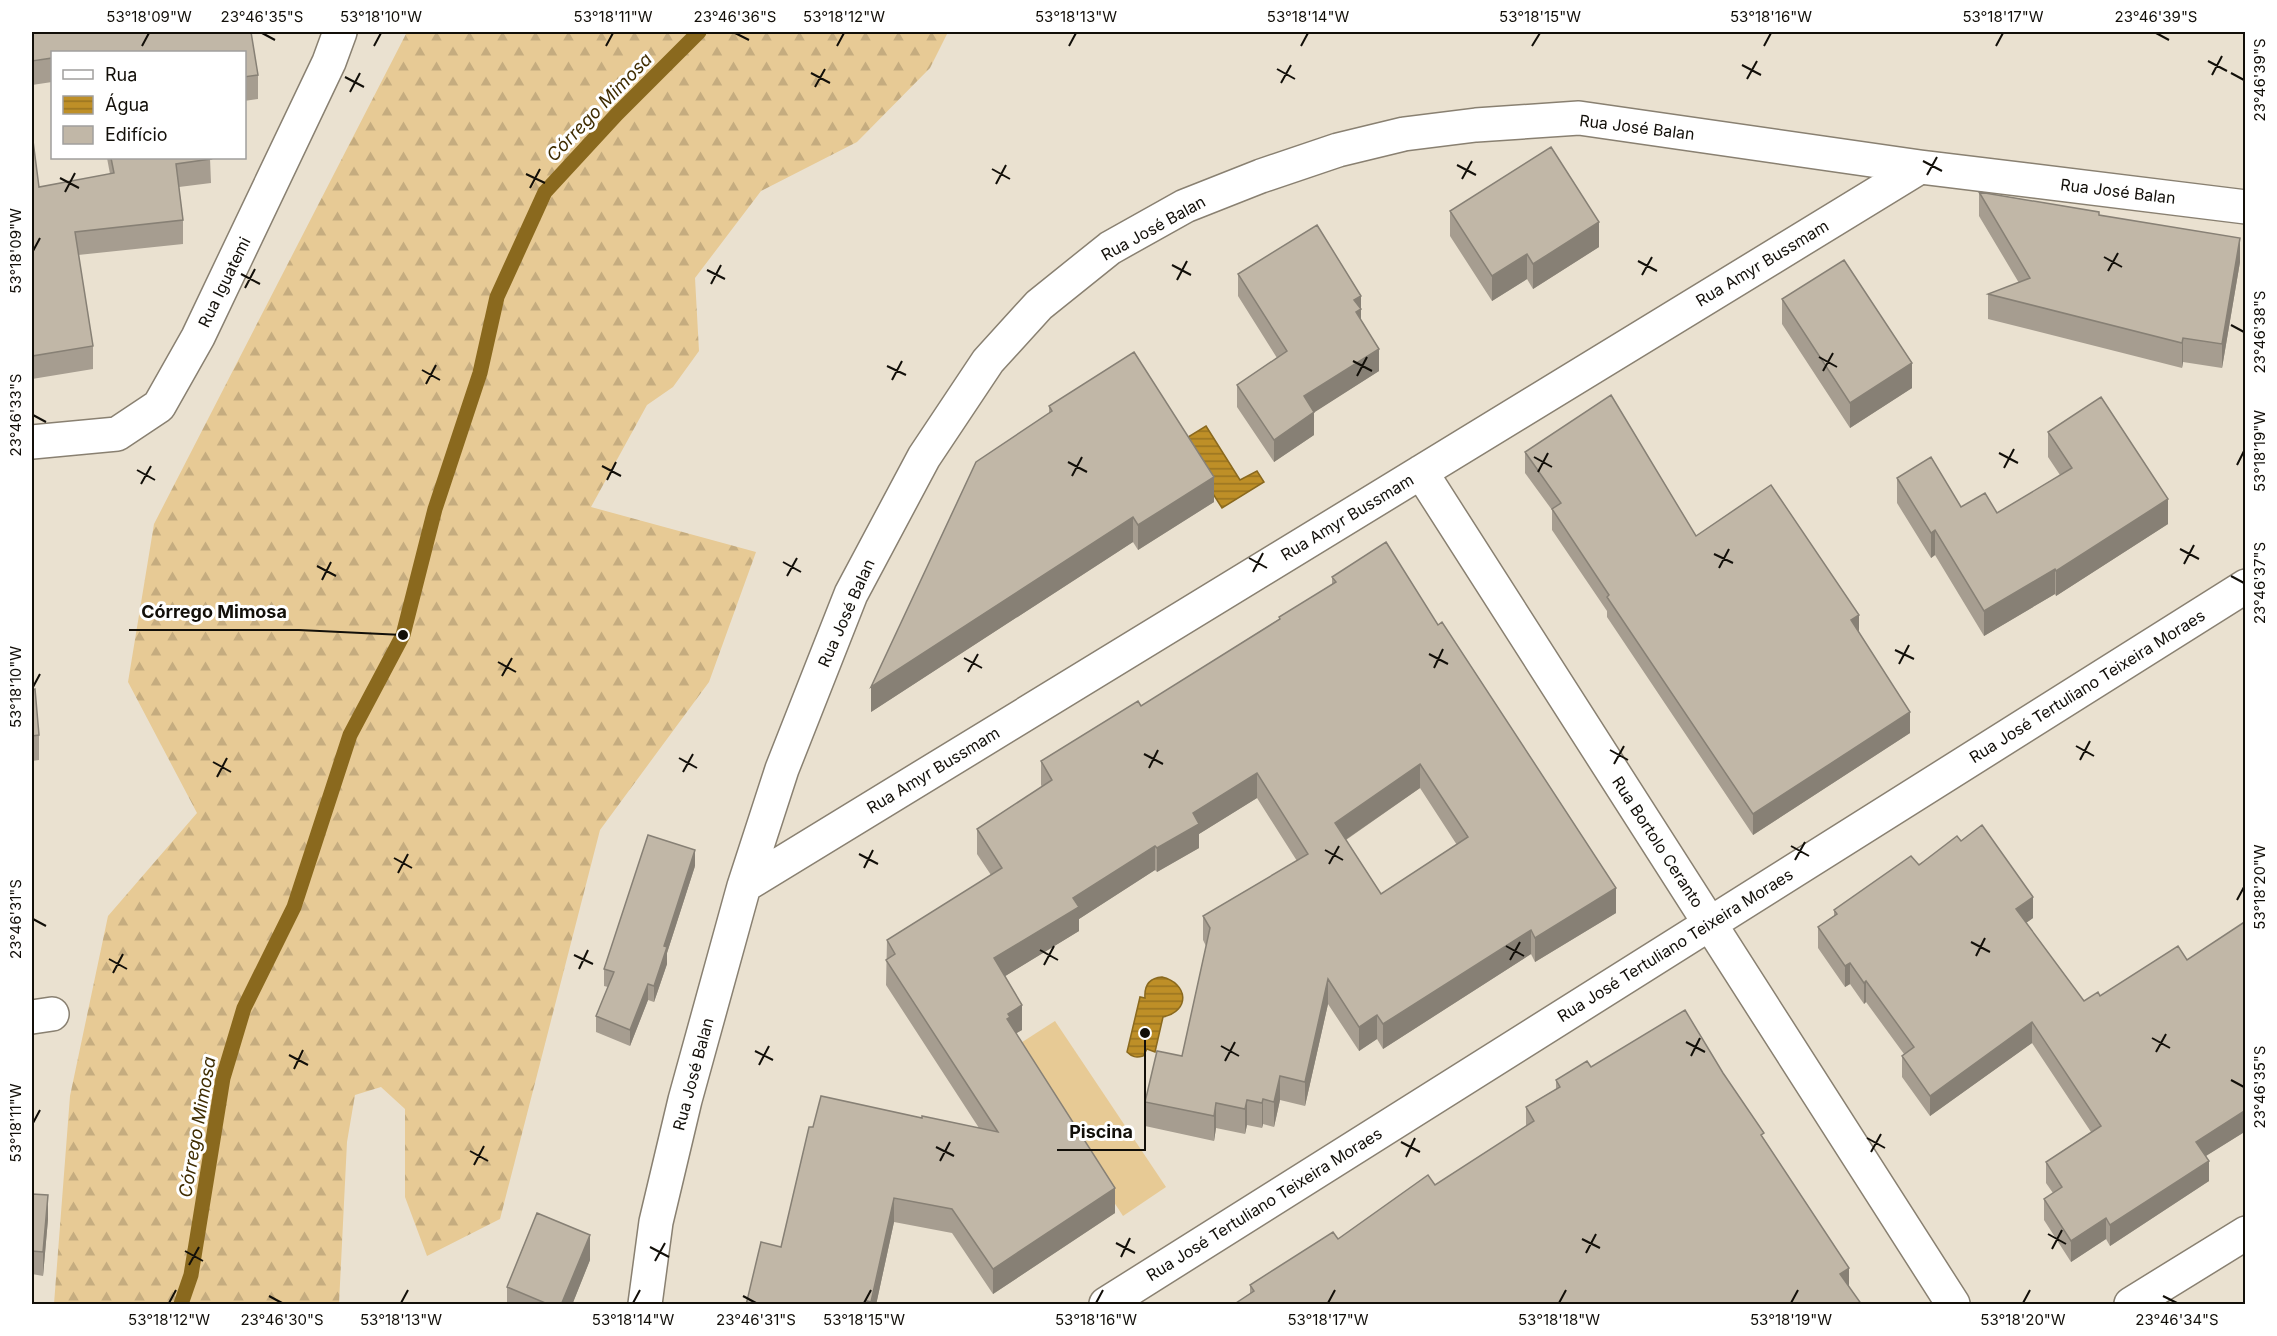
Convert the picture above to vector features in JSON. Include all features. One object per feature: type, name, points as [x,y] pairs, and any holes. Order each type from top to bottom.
[{"type":"street","name":"Rua Iguatemi","points":[[32,442],[117,434],[159,406],[198,337],[329,62],[340,32]]},
{"type":"street","name":"Rua José Balan","points":[[645,1305],[656,1222],[685,1100],[744,886],[782,769],[851,594],[924,457],[988,361],[1039,305],[1110,248],[1185,206],[1327,153],[1404,134],[1476,125],[1579,118],[1920,167],[2246,207]]},
{"type":"street","name":"Rua Amyr Bussmam","points":[[744,886],[1920,167]]},
{"type":"street","name":"Rua Bortolo Ceranto","points":[[1421,472],[1953,1305]]},
{"type":"street","name":"Rua José Tertuliano Teixeira Moraes","points":[[1106,1305],[2246,586]]},
{"type":"street","points":[[2131,1305],[2246,1233]]},
{"type":"green space","points":[[407,32],[948,32],[930,68],[857,142],[761,191],[695,278],[699,351],[673,387],[647,405],[591,507],[756,552],[709,682],[600,830],[500,1219],[427,1256],[405,1197],[405,1109],[381,1087],[355,1095],[347,1142],[339,1304],[54,1304],[70,1096],[108,916],[197,813],[128,682],[154,524]]},
{"type":"green space","points":[[1055,1021],[1166,1187],[1123,1216],[1013,1048]]},
{"type":"water","points":[[1206,426],[1240,480],[1257,471],[1264,482],[1222,508],[1180,442]]},
{"type":"water","points":[[1162,977],[1177,985],[1183,997],[1182,1003],[1172,1014],[1163,1017],[1155,1052],[1147,1049],[1143,1056],[1132,1056],[1127,1052],[1140,997],[1145,998],[1145,989],[1151,981]]},
{"type":"building","points":[[32,32],[251,32],[258,75],[246,77],[246,51],[51,51],[51,58],[32,61]]},
{"type":"building","points":[[32,133],[39,187],[114,173],[111,159],[211,159],[176,164],[183,220],[75,232],[93,346],[32,356]]},
{"type":"building","points":[[1551,147],[1599,222],[1533,264],[1527,254],[1492,276],[1450,211]]},
{"type":"building","points":[[1979,192],[2099,212],[2099,215],[2240,238],[2222,344],[2183,338],[2182,343],[1988,294],[2030,278]]},
{"type":"building","points":[[1317,225],[1361,296],[1354,300],[1361,309],[1356,312],[1379,349],[1304,396],[1314,412],[1274,440],[1237,385],[1287,351],[1238,274]]},
{"type":"building","points":[[1844,260],[1912,363],[1850,403],[1782,299]]},
{"type":"building","points":[[1134,352],[1214,477],[1138,525],[1133,517],[871,687],[976,462],[1052,411],[1049,406]]},
{"type":"building","points":[[1611,395],[1696,536],[1771,485],[1859,615],[1851,620],[1910,712],[1753,814],[1607,597],[1609,595],[1552,509],[1561,503],[1525,452]]},
{"type":"building","points":[[2101,397],[2168,499],[2056,571],[2055,569],[1984,611],[1935,530],[1931,533],[1897,478],[1931,457],[1961,507],[1985,493],[1997,513],[2072,468],[2048,432]]},
{"type":"building","points":[[1386,542],[1438,625],[1442,622],[1616,888],[1535,938],[1531,930],[1383,1024],[1377,1015],[1359,1027],[1328,979],[1305,1082],[1280,1076],[1274,1102],[1263,1099],[1262,1103],[1247,1100],[1245,1109],[1216,1103],[1214,1116],[1145,1102],[1157,1051],[1182,1056],[1210,928],[1203,916],[1308,854],[1257,773],[1193,813],[1199,824],[1157,848],[1155,846],[1073,898],[1079,907],[994,958],[1022,1005],[1008,1014],[1010,1017],[1007,1019],[1115,1188],[993,1269],[952,1209],[894,1198],[871,1302],[867,1301],[867,1305],[746,1305],[761,1242],[781,1247],[809,1127],[813,1127],[821,1096],[998,1132],[886,960],[895,954],[887,940],[1002,868],[977,829],[1052,780],[1041,761],[1138,701],[1141,706],[1280,619],[1279,617],[1336,582],[1332,577]],"holes":[[[1420,764],[1468,837],[1381,894],[1335,823]]]},
{"type":"building","points":[[35,689],[39,735],[32,736],[32,690]]},
{"type":"building","points":[[1982,825],[2033,897],[2016,909],[2084,1001],[2098,992],[2100,996],[2178,946],[2187,960],[2246,921],[2246,1110],[2196,1142],[2209,1161],[2110,1225],[2106,1218],[2071,1241],[2044,1199],[2062,1187],[2046,1162],[2101,1126],[2032,1022],[1930,1096],[1902,1056],[1914,1047],[1866,981],[1864,983],[1850,963],[1845,966],[1818,927],[1837,914],[1834,910],[1911,856],[1919,865],[1957,836],[1961,841]]},
{"type":"building","points":[[648,835],[695,850],[664,946],[667,947],[654,986],[648,984],[630,1030],[596,1016],[614,972],[604,969]]},
{"type":"building","points":[[1685,1010],[1723,1073],[1764,1133],[1761,1135],[1849,1268],[1840,1274],[1862,1305],[1233,1305],[1254,1291],[1250,1285],[1333,1232],[1338,1239],[1428,1175],[1435,1185],[1534,1121],[1526,1107],[1560,1087],[1556,1080],[1587,1061],[1591,1067]]},
{"type":"building","points":[[32,1194],[48,1195],[43,1252],[32,1251]]},
{"type":"building","points":[[537,1213],[590,1235],[561,1305],[550,1305],[507,1287]]},
{"type":"waterway","name":"Córrego Mimosa","points":[[181,1304],[191,1275],[223,1078],[244,1008],[294,907],[350,735],[403,635],[435,509],[480,373],[497,297],[545,192],[617,114],[699,32]]},
{"type":"place","name":"Córrego Mimosa","points":[[403,635]]},
{"type":"place","name":"Piscina","points":[[1145,1033]]}]
